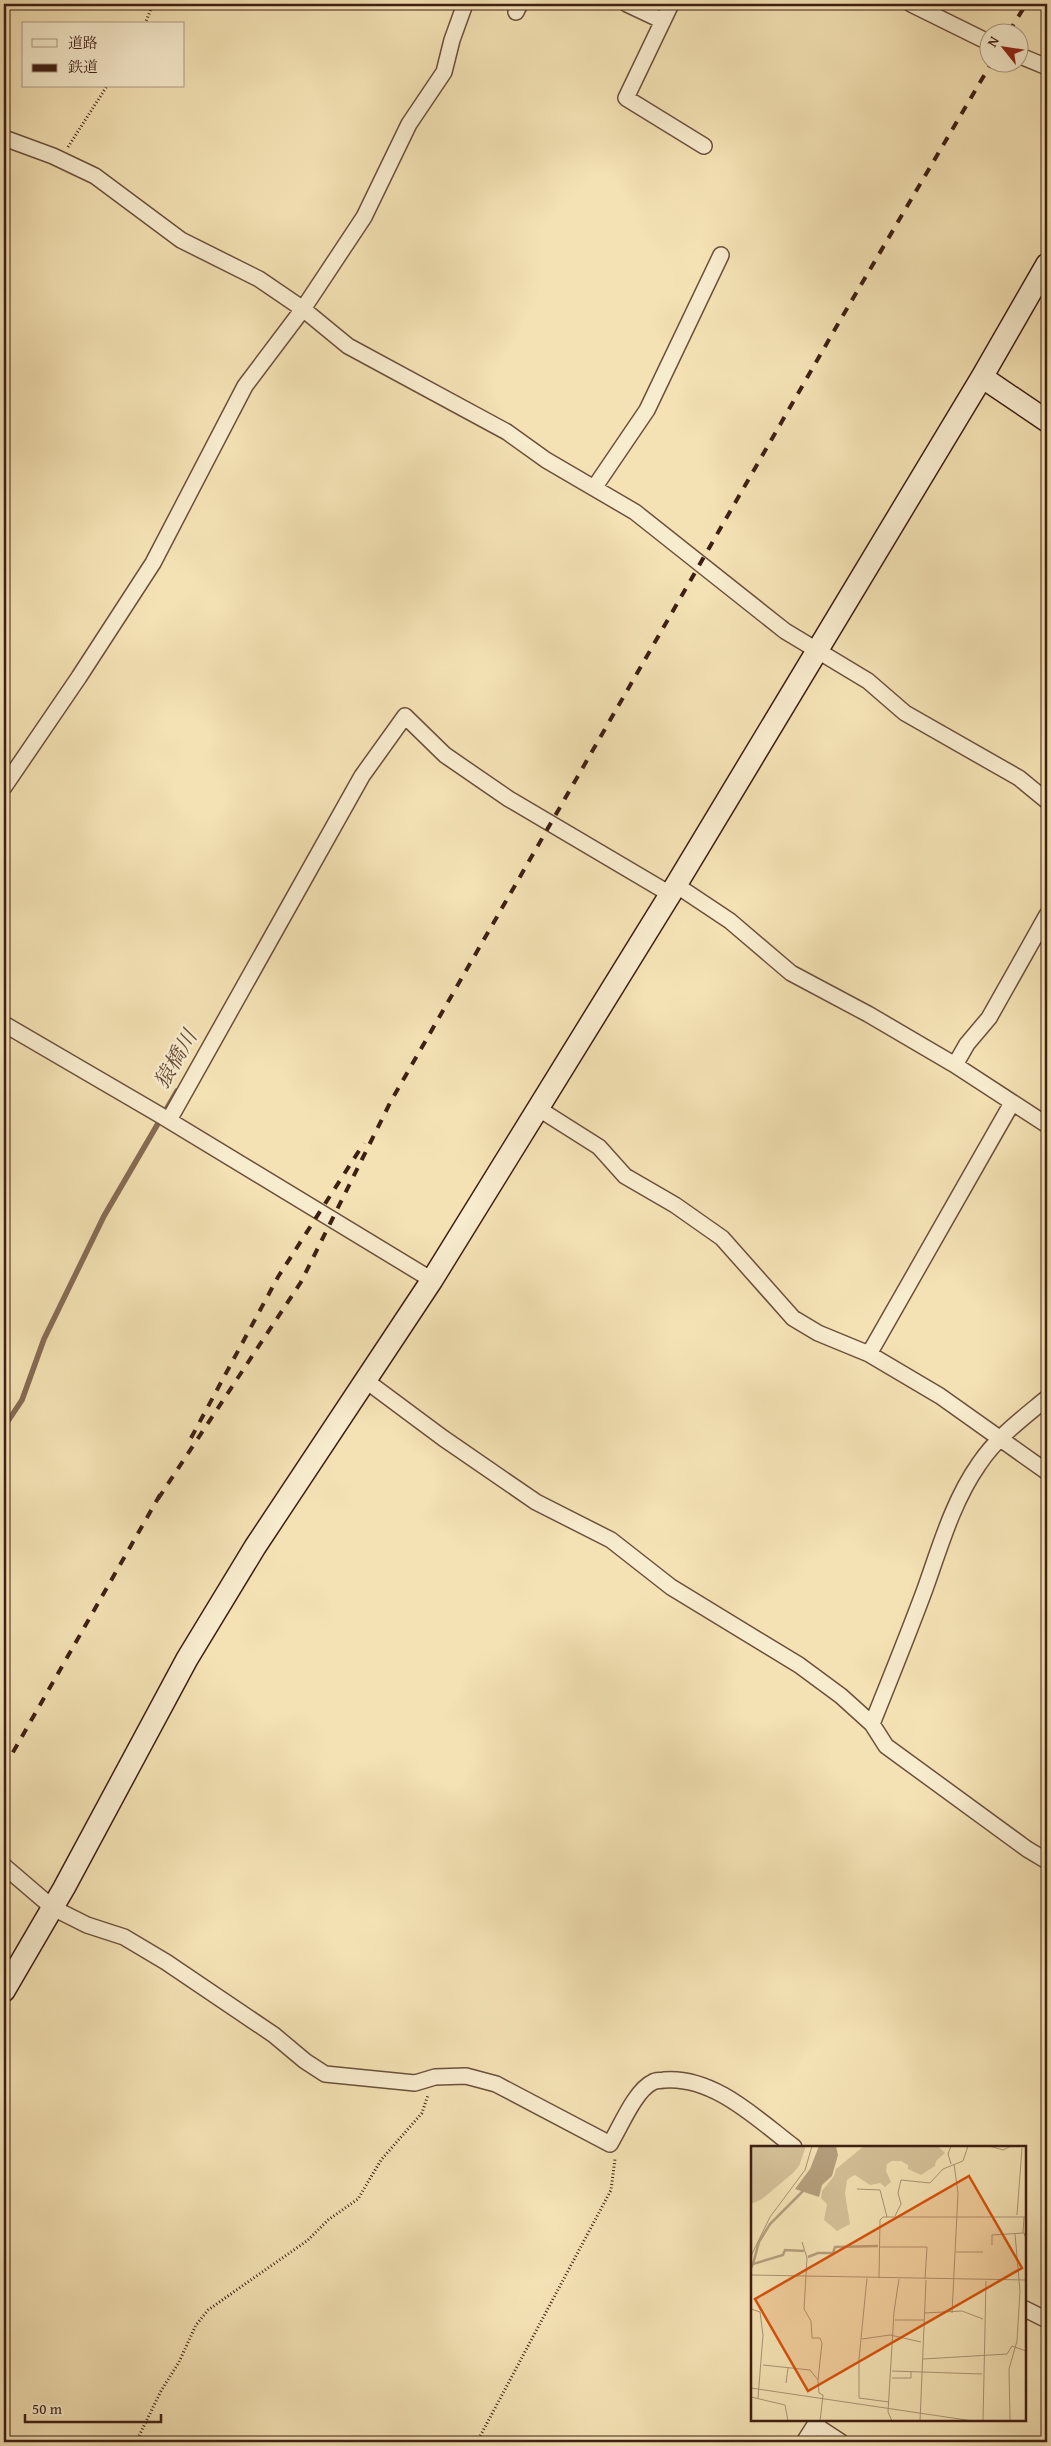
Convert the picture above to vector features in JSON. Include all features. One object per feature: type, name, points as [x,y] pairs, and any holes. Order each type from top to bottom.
[{"type":"street","points":[[4,787],[79,677],[152,563],[245,386],[303,309],[364,217],[409,124],[444,72],[466,4]]},
{"type":"street","points":[[626,4],[663,21]]},
{"type":"street","points":[[671,4],[626,98],[704,146]]},
{"type":"street","points":[[911,4],[978,37]]},
{"type":"street","points":[[1028,59],[1047,67]]},
{"type":"street","points":[[4,138],[60,159],[95,176],[181,240],[259,279],[303,309],[348,346],[507,432],[546,460],[635,512],[785,631],[868,681],[905,713],[1019,778],[1047,801]]},
{"type":"street","points":[[594,488],[647,410],[721,255]]},
{"type":"street","points":[[4,1992],[53,1908],[187,1659],[255,1547],[432,1280],[538,1109],[818,650],[982,377],[1047,264]]},
{"type":"street","points":[[982,377],[1047,421]]},
{"type":"street","points":[[164,1118],[362,776],[405,716],[445,755],[493,788],[730,921],[791,973],[956,1064],[1047,1125]]},
{"type":"street","points":[[956,1064],[967,1044],[989,1018],[1047,915]]},
{"type":"street","points":[[4,1024],[432,1280]]},
{"type":"street","points":[[869,1354],[1012,1103]]},
{"type":"street","points":[[538,1109],[598,1147],[625,1176],[675,1205],[722,1238],[794,1318],[818,1333],[869,1354],[940,1396],[1047,1472]]},
{"type":"street","points":[[365,1380],[443,1438],[536,1502],[610,1540],[671,1587],[799,1665],[841,1696],[872,1724],[886,1746],[1011,1838],[1047,1861]]},
{"type":"street","points":[[872,1724],[950,1520],[979,1463],[1000,1438],[1047,1398]]},
{"type":"street","points":[[4,1866],[53,1908],[87,1925],[124,1937],[166,1962],[274,2035],[305,2061],[325,2074],[415,2083],[435,2077],[466,2076],[496,2084],[610,2144],[640,2092],[653,2082],[686,2081],[708,2087],[732,2101],[793,2146]]},
{"type":"street","points":[[1026,2310],[1047,2320]]},
{"type":"street","points":[[804,2442],[817,2422],[841,2442]]},
{"type":"path","points":[[146,22],[153,4]]},
{"type":"path","points":[[60,159],[106,88]]},
{"type":"path","points":[[136,2442],[161,2391],[180,2362],[196,2325],[208,2310],[308,2240],[328,2220],[358,2199],[381,2160],[422,2113],[435,2077]]},
{"type":"path","points":[[477,2442],[611,2190],[616,2157],[610,2144]]},
{"type":"path","points":[[418,2438],[424,2442]]},
{"type":"waterway","name":"猿橋川","points":[[4,1427],[22,1400],[44,1339],[104,1216],[177,1091]]},
{"type":"railway","points":[[1015,22],[1026,4]]},
{"type":"railway","points":[[158,1499],[301,1282],[391,1101],[842,317],[986,72]]},
{"type":"railway","points":[[191,1438],[278,1277],[364,1143]]},
{"type":"railway","points":[[4,1768],[161,1493]]}]
